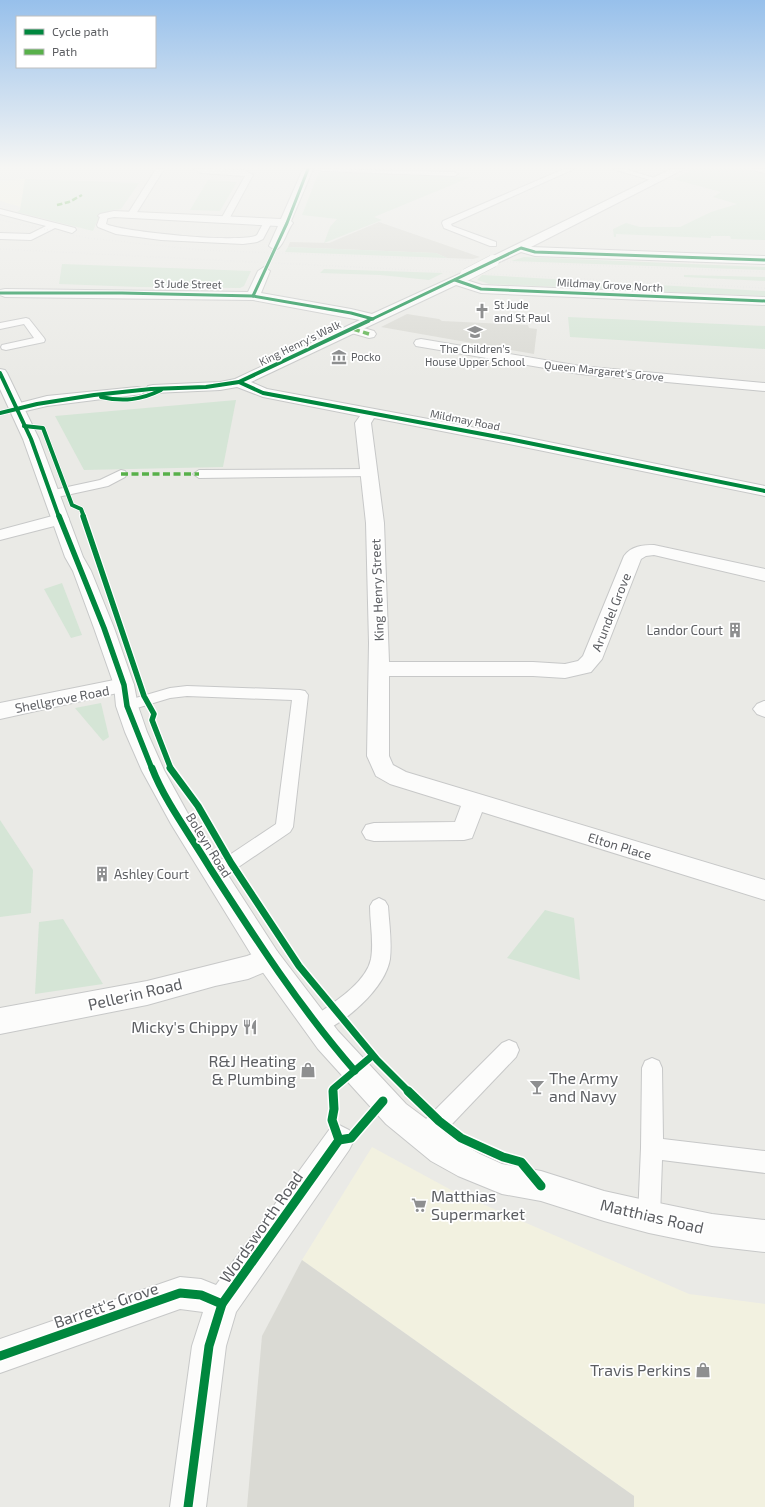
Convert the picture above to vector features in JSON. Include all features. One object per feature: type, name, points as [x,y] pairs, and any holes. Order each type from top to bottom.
[{"type":"street","points":[[275,246],[278,239]]},
{"type":"street","name":"King Henry's Walk","points":[[239,382],[373,320],[537,239]]},
{"type":"street","points":[[520,248],[535,252],[765,260]]},
{"type":"street","points":[[253,296],[264,271]]},
{"type":"street","name":"Mildmay Grove North","points":[[461,277],[481,289],[765,302]]},
{"type":"street","name":"St Jude Street","points":[[5,293],[253,296],[351,312],[373,320]]},
{"type":"street","points":[[353,329],[369,334]]},
{"type":"street","name":"Queen Margaret's Grove","points":[[421,343],[580,370],[765,386]]},
{"type":"street","name":"Boleyn Road","points":[[0,373],[31,439],[60,519],[104,628],[126,696],[153,771],[212,871],[268,959],[343,1058],[376,1093]]},
{"type":"street","points":[[153,389],[220,386],[239,382]]},
{"type":"street","name":"Mildmay Road","points":[[239,382],[263,393],[509,439],[765,491]]},
{"type":"street","points":[[0,413],[47,401],[137,391]]},
{"type":"street","name":"King Henry Street","points":[[369,413],[362,423],[370,473],[374,523],[379,670],[378,756],[384,770]]},
{"type":"street","points":[[0,535],[60,519]]},
{"type":"street","name":"Arundel Grove","points":[[379,670],[533,668],[565,671],[584,667],[592,659],[633,556],[638,552],[646,550],[765,575]]},
{"type":"street","name":"Shellgrove Road","points":[[0,711],[126,696]]},
{"type":"street","name":"Elton Place","points":[[384,770],[398,778],[765,890]]},
{"type":"street","points":[[374,832],[464,831],[474,801]]},
{"type":"street","name":"Pellerin Road","points":[[0,1021],[147,993],[214,974],[248,968],[268,959]]},
{"type":"street","name":"Matthias Road","points":[[376,1093],[396,1114],[442,1150],[502,1179],[541,1186],[604,1206],[649,1217],[712,1230],[765,1236]]},
{"type":"street","name":"Wordsworth Road","points":[[188,1507],[209,1346],[222,1304],[339,1140]]},
{"type":"street","name":"Barrett's Grove","points":[[0,1356],[180,1294],[201,1295],[222,1304]]},
{"type":"lane","points":[[19,247],[28,239]]},
{"type":"lane","points":[[209,239],[243,241],[257,239]]},
{"type":"lane","points":[[480,239],[493,244]]},
{"type":"lane","points":[[0,326],[26,321],[40,340],[6,347]]},
{"type":"lane","points":[[199,474],[370,473]]},
{"type":"lane","points":[[52,494],[104,483],[121,474]]},
{"type":"lane","points":[[126,696],[187,691],[300,695],[284,827],[231,862],[212,871]]},
{"type":"lane","points":[[317,1025],[339,1010],[356,995],[377,971],[380,959],[379,906]]},
{"type":"lane","points":[[424,1137],[509,1050]]},
{"type":"lane","points":[[649,1217],[652,1148],[652,1068]]},
{"type":"lane","points":[[652,1148],[765,1162]]},
{"type":"shaded area","points":[[325,239],[333,239],[324,243]]},
{"type":"shaded area","points":[[338,239],[429,239],[480,257],[473,259],[447,258],[436,253],[288,247],[290,242],[329,243]]},
{"type":"shaded area","points":[[288,247],[436,253],[447,258],[473,259],[285,252]]},
{"type":"shaded area","points":[[524,257],[765,267],[765,270],[511,261]]},
{"type":"shaded area","points":[[62,264],[251,271],[244,286],[240,288],[139,287],[59,284]]},
{"type":"shaded area","points":[[324,269],[443,273],[429,280],[380,275],[320,273]]},
{"type":"shaded area","points":[[482,275],[765,291],[765,296],[489,284],[477,280]]},
{"type":"shaded area","points":[[684,275],[765,277],[765,281],[684,277]]},
{"type":"shaded area","name":"The Children's House Upper School","points":[[407,314],[439,319],[442,321],[528,325],[529,328],[537,329],[534,354],[381,327]]},
{"type":"shaded area","points":[[568,317],[765,326],[765,349],[570,337]]},
{"type":"shaded area","points":[[236,400],[223,467],[84,470],[55,416]]},
{"type":"shaded area","points":[[62,583],[82,635],[71,638],[44,589]]},
{"type":"shaded area","points":[[101,703],[109,737],[103,741],[75,708]]},
{"type":"shaded area","points":[[0,820],[33,870],[31,913],[0,917]]},
{"type":"shaded area","points":[[545,910],[574,918],[580,980],[507,958]]},
{"type":"shaded area","points":[[63,919],[103,984],[35,994],[39,922]]},
{"type":"shaded area","points":[[372,1147],[453,1191],[689,1294],[765,1304],[765,1507],[634,1507],[634,1496],[302,1260]]},
{"type":"shaded area","points":[[302,1260],[634,1496],[634,1507],[247,1507],[262,1336]]},
{"type":"railway","points":[[100,239],[201,250],[765,272]]},
{"type":"railway","points":[[0,249],[765,288]]},
{"type":"marked path","points":[[353,329],[369,334]]},
{"type":"marked path","points":[[121,474],[199,474]]},
{"type":"cycle path","points":[[253,296],[279,239]]},
{"type":"cycle path","points":[[0,413],[56,400],[113,392],[206,387],[239,382],[521,248],[535,252],[765,260]]},
{"type":"cycle path","points":[[455,280],[481,289],[765,301]]},
{"type":"cycle path","points":[[0,293],[122,293],[253,296],[351,313],[373,319]]},
{"type":"cycle path","points":[[0,373],[31,439],[74,557],[82,571],[104,628],[124,685],[127,706],[153,771],[179,818],[268,959],[328,1040],[355,1071]]},
{"type":"cycle path","points":[[239,382],[263,393],[509,439],[765,491]]},
{"type":"cycle path","points":[[101,397],[117,400],[132,400],[146,397],[161,390]]},
{"type":"cycle path","points":[[24,426],[43,428],[72,505],[81,509],[144,696],[154,714],[152,720],[168,764],[198,806],[231,863],[299,966],[377,1060],[439,1121],[461,1138],[503,1157],[521,1162],[541,1186]]},
{"type":"cycle path","points":[[339,1140],[332,1120],[334,1109],[333,1089],[372,1056]]},
{"type":"cycle path","points":[[339,1140],[351,1138],[383,1101]]},
{"type":"cycle path","points":[[188,1507],[209,1346],[222,1304],[339,1140]]},
{"type":"cycle path","points":[[0,1356],[180,1293],[201,1295],[222,1304]]},
{"type":"place","name":"St Jude and St Paul","points":[[482,311]]},
{"type":"place","name":"The Children's House Upper School","points":[[475,332]]},
{"type":"place","name":"Pocko","points":[[339,357]]},
{"type":"place","name":"Landor Court","points":[[735,630]]},
{"type":"place","name":"Ashley Court","points":[[102,874]]},
{"type":"place","name":"Micky's Chippy","points":[[250,1027]]},
{"type":"place","name":"R&J Heating & Plumbing","points":[[308,1070]]},
{"type":"place","name":"The Army and Navy","points":[[537,1087]]},
{"type":"place","name":"Matthias Supermarket","points":[[419,1205]]},
{"type":"place","name":"Travis Perkins","points":[[703,1370]]}]
